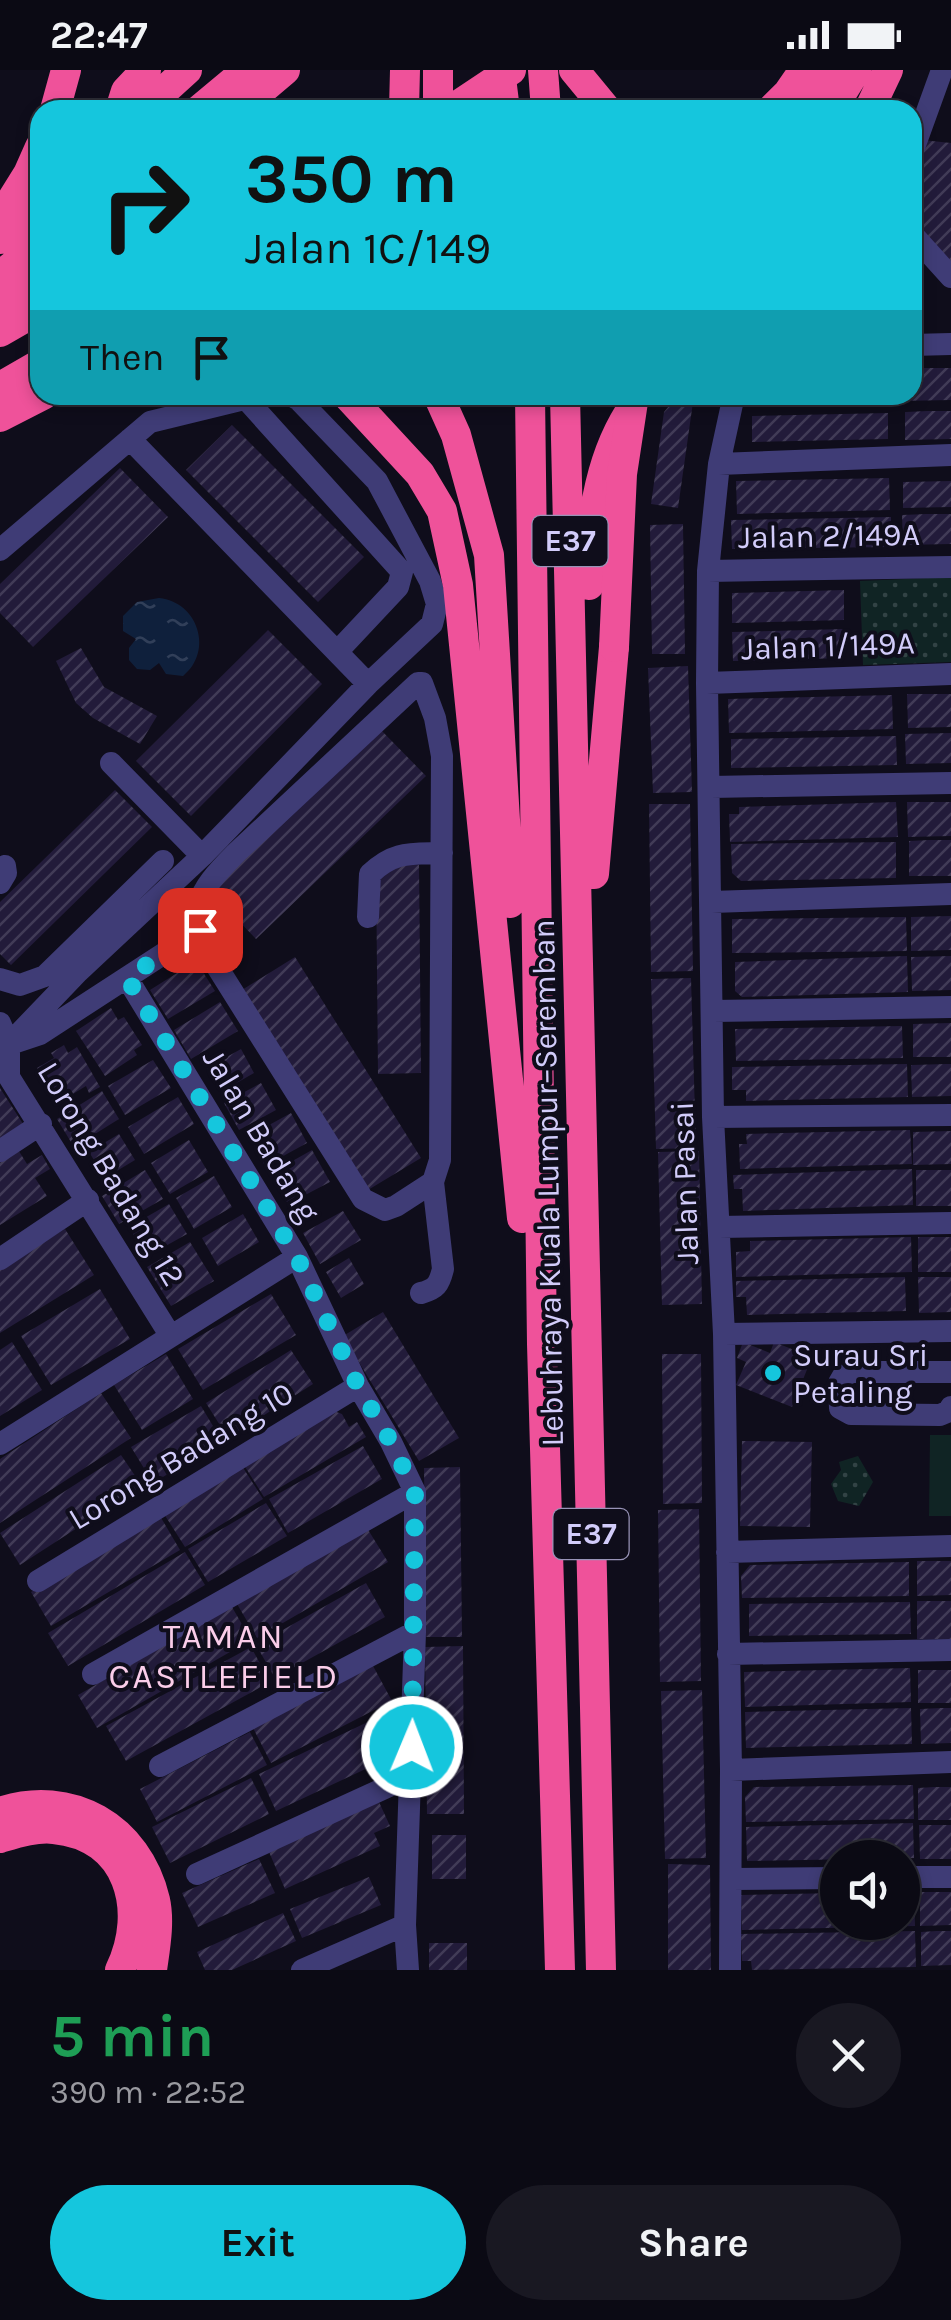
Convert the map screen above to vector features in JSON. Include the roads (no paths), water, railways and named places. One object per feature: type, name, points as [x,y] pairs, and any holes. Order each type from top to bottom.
[{"type":"highway","points":[[58,100],[66,70]]},
{"type":"highway","points":[[123,100],[126,91],[146,70]]},
{"type":"highway","points":[[154,100],[187,70]]},
{"type":"highway","points":[[211,100],[247,70]]},
{"type":"highway","points":[[250,100],[285,70]]},
{"type":"highway","points":[[404,100],[405,70]]},
{"type":"highway","points":[[438,70],[438,100]]},
{"type":"highway","points":[[500,70],[504,100]]},
{"type":"highway","points":[[466,100],[512,70]]},
{"type":"highway","points":[[543,70],[545,100]]},
{"type":"highway","points":[[574,70],[599,100]]},
{"type":"highway","points":[[781,100],[804,70]]},
{"type":"highway","points":[[812,100],[831,70]]},
{"type":"highway","points":[[837,100],[856,70]]},
{"type":"highway","points":[[874,100],[888,70]]},
{"type":"highway","points":[[0,219],[30,170]]},
{"type":"highway","points":[[0,240],[30,214]]},
{"type":"highway","points":[[0,276],[30,252]]},
{"type":"highway","points":[[0,306],[30,284]]},
{"type":"highway","points":[[0,332],[30,315]]},
{"type":"highway","points":[[0,387],[30,370]]},
{"type":"highway","points":[[0,418],[30,402]]},
{"type":"highway","points":[[356,405],[420,474],[442,511],[458,584],[531,1305],[542,1344]]},
{"type":"highway","points":[[425,405],[459,454]]},
{"type":"highway","points":[[442,405],[456,435],[482,521],[494,591],[516,1002],[539,1164]]},
{"type":"highway","name":"Lebuhraya Kuala Lumpur–Seremban","points":[[566,405],[601,1970]]},
{"type":"highway","points":[[573,666],[589,599],[591,531],[599,490],[609,453],[633,405]]},
{"type":"highway","points":[[580,1039],[614,648],[622,474],[636,405]]},
{"type":"highway","name":"Lebuhraya Kuala Lumpur–Seremban","points":[[531,406],[542,1344],[560,1970]]},
{"type":"highway","points":[[1,1824],[38,1804],[58,1804],[111,1826],[136,1855],[150,1885],[157,1922],[152,1970]]},
{"type":"highway","points":[[1,1824],[70,1832],[86,1838],[112,1857],[130,1886],[135,1917],[120,1970]]},
{"type":"street","points":[[922,125],[942,70]]},
{"type":"street","points":[[922,245],[951,277]]},
{"type":"street","points":[[922,345],[951,344]]},
{"type":"street","points":[[0,550],[150,422],[217,405]]},
{"type":"street","points":[[261,405],[402,572],[398,587],[337,652]]},
{"type":"street","points":[[3,1039],[43,1010],[432,624],[437,604],[421,564],[377,481],[304,405]]},
{"type":"street","name":"Jalan Pasai","points":[[730,1970],[724,1334],[714,1116],[707,684],[708,570],[718,464],[732,405]]},
{"type":"street","points":[[130,439],[368,684]]},
{"type":"street","points":[[718,464],[951,455]]},
{"type":"street","name":"Jalan 2/149A","points":[[708,570],[951,566]]},
{"type":"street","name":"Jalan 1/149A","points":[[707,684],[951,674]]},
{"type":"street","points":[[420,1293],[440,1283],[442,1269],[433,1182],[440,1160],[442,756],[429,698],[422,683],[418,683],[211,878],[198,901],[200,930],[214,962],[364,1199],[385,1210],[433,1182]]},
{"type":"street","points":[[112,763],[202,856]]},
{"type":"street","points":[[711,787],[951,784]]},
{"type":"street","points":[[368,917],[370,874],[381,864],[391,856],[442,853]]},
{"type":"street","points":[[10,982],[45,976],[163,861]]},
{"type":"street","points":[[712,902],[951,894]]},
{"type":"street","points":[[3,1039],[40,1034],[200,930]]},
{"type":"street","name":"Jalan Badang","points":[[127,978],[297,1257],[358,1386],[415,1492],[415,1632],[405,1925],[408,1970]]},
{"type":"street","points":[[10,982],[43,1010]]},
{"type":"street","points":[[713,1011],[951,1007]]},
{"type":"street","name":"Lorong Badang 12","points":[[3,1039],[5,1080],[41,1124],[170,1334]]},
{"type":"street","points":[[714,1116],[951,1116]]},
{"type":"street","points":[[0,1152],[41,1124]]},
{"type":"street","points":[[0,1259],[88,1200]]},
{"type":"street","points":[[719,1227],[951,1223]]},
{"type":"street","points":[[0,1444],[297,1257]]},
{"type":"street","points":[[724,1334],[951,1331]]},
{"type":"street","points":[[951,1372],[852,1372],[843,1376],[840,1383],[840,1408],[851,1414],[940,1415],[951,1406]]},
{"type":"street","name":"Lorong Badang 10","points":[[38,1581],[358,1386]]},
{"type":"street","points":[[93,1674],[415,1492]]},
{"type":"street","points":[[727,1552],[951,1546]]},
{"type":"street","points":[[160,1766],[415,1632]]},
{"type":"street","points":[[728,1654],[951,1650]]},
{"type":"street","points":[[731,1770],[951,1762]]},
{"type":"street","points":[[197,1874],[411,1776]]},
{"type":"street","points":[[920,1877],[951,1876]]},
{"type":"street","points":[[731,1879],[820,1878]]},
{"type":"street","points":[[302,1970],[405,1925]]},
{"type":"water","points":[[159,598],[184,608],[197,629],[198,654],[183,676],[166,674],[159,663],[150,670],[137,669],[129,660],[129,648],[136,639],[123,631],[123,616],[137,602]]},
{"type":"place","name":"Surau Sri Petaling","points":[[773,1373]]},
{"type":"district","name":"TAMAN CASTLEFIELD","points":[[224,1656]]}]
